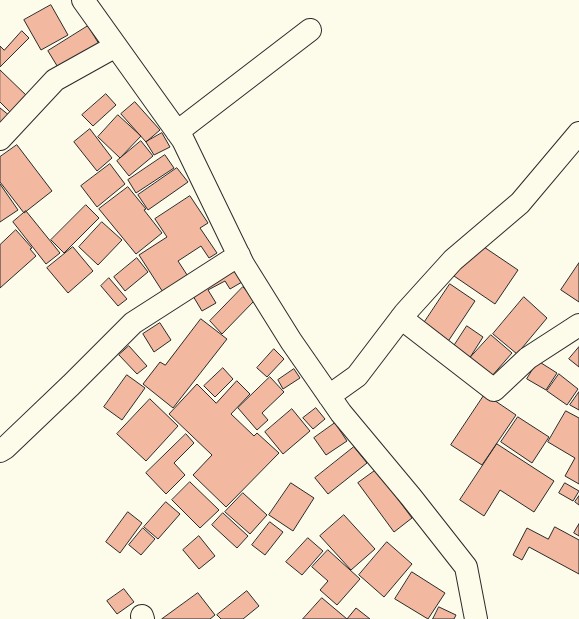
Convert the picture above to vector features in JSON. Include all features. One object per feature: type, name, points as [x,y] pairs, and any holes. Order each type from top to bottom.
[{"type":"street","points":[[83,0],[183,140],[244,264],[292,341],[329,396],[341,413],[411,497],[466,567],[476,619]]},
{"type":"street","points":[[177,132],[310,30]]},
{"type":"street","points":[[0,139],[55,80],[116,46]]},
{"type":"street","points":[[329,396],[356,376],[401,318],[453,260],[520,203],[579,133]]},
{"type":"street","points":[[0,451],[5,448],[71,385],[133,323],[239,255]]},
{"type":"street","points":[[401,318],[494,390],[528,358],[579,324]]},
{"type":"building","points":[[51,5],[68,35],[41,50],[24,20]]},
{"type":"building","points":[[88,26],[99,44],[59,69],[48,51]]},
{"type":"building","points":[[22,31],[29,38],[0,67],[0,46],[4,50]]},
{"type":"building","points":[[0,70],[28,97],[12,114],[0,102]]},
{"type":"building","points":[[106,94],[116,105],[93,126],[82,115]]},
{"type":"building","points":[[135,102],[160,130],[146,142],[121,114]]},
{"type":"building","points":[[0,108],[10,116],[0,127]]},
{"type":"building","points":[[118,115],[141,136],[120,158],[98,137]]},
{"type":"building","points":[[90,129],[112,158],[97,171],[74,142]]},
{"type":"building","points":[[162,133],[170,147],[154,155],[146,142]]},
{"type":"building","points":[[141,141],[153,156],[129,176],[117,161]]},
{"type":"building","points":[[17,145],[52,191],[24,213],[0,182],[0,157]]},
{"type":"building","points":[[165,155],[174,168],[136,193],[128,180]]},
{"type":"building","points":[[110,164],[125,184],[97,207],[81,186]]},
{"type":"building","points":[[177,168],[188,182],[148,210],[138,195]]},
{"type":"building","points":[[0,184],[18,210],[0,222]]},
{"type":"building","points":[[128,187],[146,209],[144,210],[162,233],[136,254],[99,209]]},
{"type":"building","points":[[190,196],[208,223],[200,228],[217,253],[209,258],[201,246],[178,261],[193,284],[168,300],[139,255],[167,237],[155,219]]},
{"type":"building","points":[[86,205],[99,218],[64,253],[51,240]]},
{"type":"building","points":[[26,211],[60,253],[46,264],[13,222]]},
{"type":"building","points":[[102,222],[122,240],[98,265],[79,247]]},
{"type":"building","points":[[16,230],[32,248],[30,249],[36,256],[0,288],[0,245]]},
{"type":"building","points":[[481,245],[518,270],[495,304],[454,276],[470,253]]},
{"type":"building","points":[[73,247],[93,271],[68,293],[47,268]]},
{"type":"building","points":[[137,258],[148,272],[125,291],[114,277]]},
{"type":"building","points":[[579,263],[579,302],[561,290]]},
{"type":"building","points":[[235,271],[242,282],[230,289],[225,281],[208,290],[216,303],[202,311],[193,296]]},
{"type":"building","points":[[109,278],[127,299],[118,306],[101,286]]},
{"type":"building","points":[[450,284],[475,301],[447,343],[422,326]]},
{"type":"building","points":[[243,287],[255,300],[222,334],[210,321]]},
{"type":"building","points":[[524,297],[547,318],[517,354],[493,334]]},
{"type":"building","points":[[201,319],[227,339],[173,408],[143,384],[160,362],[165,365]]},
{"type":"building","points":[[160,323],[171,340],[154,352],[143,334]]},
{"type":"building","points":[[467,326],[483,337],[469,359],[452,349]]},
{"type":"building","points":[[491,335],[512,353],[491,377],[470,358]]},
{"type":"building","points":[[129,346],[147,366],[137,374],[119,355]]},
{"type":"building","points":[[579,347],[579,367],[569,359]]},
{"type":"building","points":[[274,349],[284,359],[267,377],[257,368]]},
{"type":"building","points":[[538,361],[557,373],[546,390],[527,379]]},
{"type":"building","points":[[223,368],[233,379],[215,397],[204,386]]},
{"type":"building","points":[[294,369],[300,378],[283,389],[278,380]]},
{"type":"building","points":[[559,374],[578,389],[567,405],[547,391]]},
{"type":"building","points":[[127,375],[145,388],[122,420],[104,407]]},
{"type":"building","points":[[270,377],[284,392],[262,413],[268,420],[257,430],[238,408]]},
{"type":"building","points":[[237,381],[250,394],[231,414],[254,436],[257,433],[279,453],[226,507],[193,475],[212,455],[169,414],[197,384],[216,403]]},
{"type":"building","points":[[579,392],[579,410],[570,405]]},
{"type":"building","points":[[485,394],[516,415],[482,465],[451,445]]},
{"type":"building","points":[[150,399],[178,426],[146,461],[117,434]]},
{"type":"building","points":[[316,408],[325,419],[313,429],[303,418]]},
{"type":"building","points":[[292,409],[310,431],[283,454],[265,432]]},
{"type":"building","points":[[566,411],[579,418],[579,484],[565,476],[575,458],[548,442]]},
{"type":"building","points":[[518,417],[549,437],[532,463],[501,442]]},
{"type":"building","points":[[335,423],[347,441],[326,455],[314,438]]},
{"type":"building","points":[[186,434],[194,443],[174,463],[185,475],[166,494],[146,473]]},
{"type":"building","points":[[497,444],[554,481],[534,512],[500,490],[484,516],[460,500]]},
{"type":"building","points":[[354,447],[367,463],[328,494],[315,478]]},
{"type":"building","points":[[376,470],[412,518],[394,532],[358,483]]},
{"type":"building","points":[[190,482],[219,510],[200,528],[172,500]]},
{"type":"building","points":[[291,483],[314,498],[293,531],[269,515]]},
{"type":"building","points":[[565,483],[579,491],[573,501],[559,493]]},
{"type":"building","points":[[243,493],[267,515],[250,534],[225,512]]},
{"type":"building","points":[[579,496],[579,505],[575,502]]},
{"type":"building","points":[[166,502],[180,514],[158,539],[144,527]]},
{"type":"building","points":[[128,512],[142,523],[120,553],[106,542]]},
{"type":"building","points":[[223,513],[248,536],[237,548],[212,525]]},
{"type":"building","points":[[344,515],[375,549],[351,570],[320,536]]},
{"type":"building","points":[[270,522],[283,532],[265,555],[252,545]]},
{"type":"building","points":[[579,524],[579,536],[574,533]]},
{"type":"building","points":[[555,527],[579,540],[579,574],[529,547],[522,560],[513,555],[527,528],[548,539]]},
{"type":"building","points":[[143,528],[155,539],[141,555],[129,545]]},
{"type":"building","points":[[199,536],[215,556],[199,569],[183,550]]},
{"type":"building","points":[[308,538],[323,551],[302,575],[286,562]]},
{"type":"building","points":[[387,542],[412,564],[384,597],[359,575]]},
{"type":"building","points":[[328,550],[360,579],[337,605],[320,590],[328,581],[312,567]]},
{"type":"building","points":[[412,572],[445,593],[428,619],[395,599]]},
{"type":"building","points":[[124,589],[134,602],[117,614],[107,601]]},
{"type":"building","points":[[247,591],[259,606],[243,619],[221,619],[217,615]]},
{"type":"building","points":[[198,593],[215,615],[210,619],[162,619]]},
{"type":"building","points":[[322,598],[347,619],[303,619]]},
{"type":"building","points":[[439,607],[456,615],[454,619],[433,619]]},
{"type":"building","points":[[356,608],[370,619],[347,619]]}]
